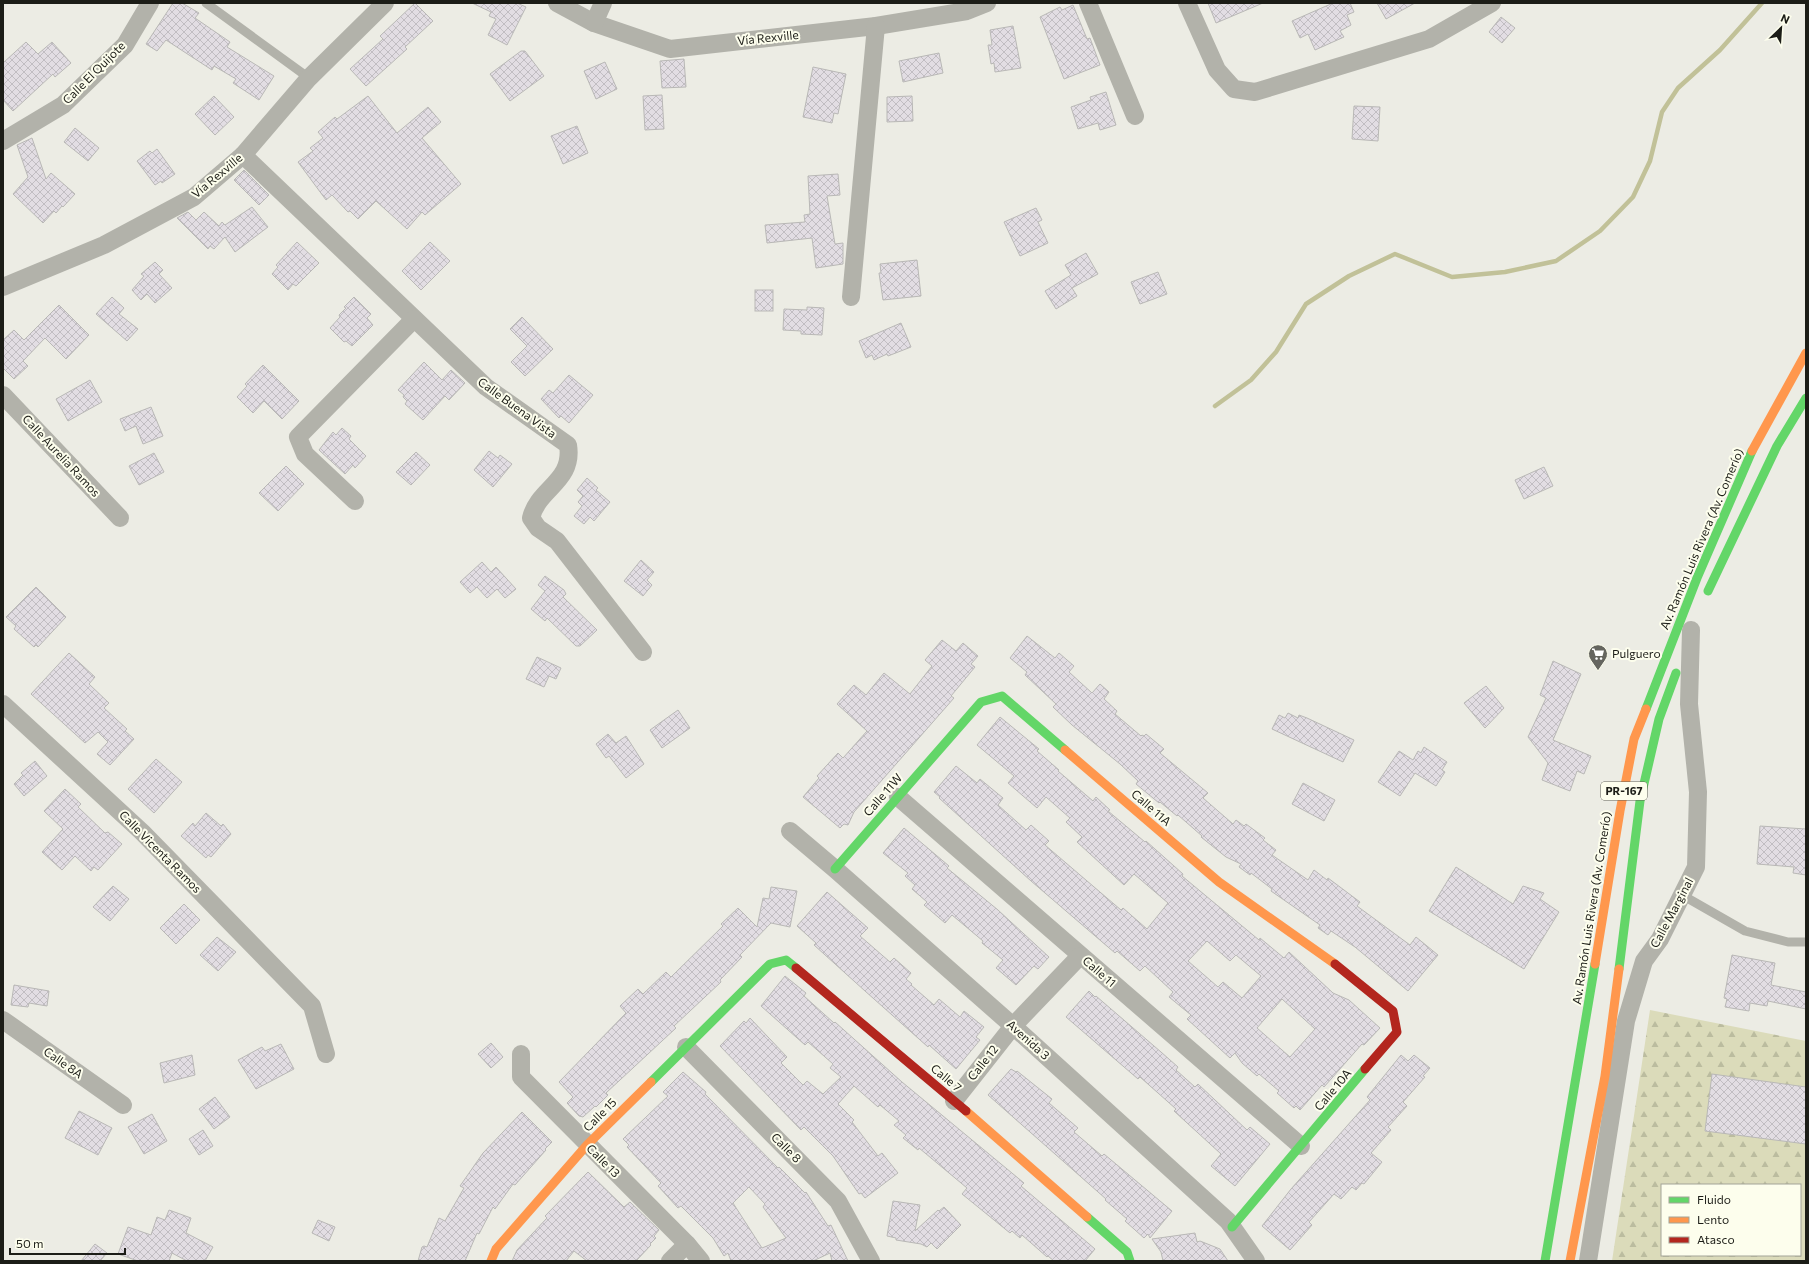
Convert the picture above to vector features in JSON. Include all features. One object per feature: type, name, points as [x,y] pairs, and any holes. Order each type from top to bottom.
[{"type":"main road","name":"Av. Ramón Luis Rivera (Av. Comerío)","points":[[1545,1261],[1578,1078],[1620,811],[1634,739],[1697,578],[1757,439],[1806,353]]},
{"type":"main road","points":[[1706,597],[1777,446],[1806,398]]},
{"type":"main road","name":"PR-167","points":[[1570,1261],[1604,1076],[1640,801],[1659,719],[1693,627]]},
{"type":"main road","name":"Calle 11A","points":[[950,738],[981,702],[1002,696],[1219,882],[1344,971]]},
{"type":"main road","name":"Calle 11W","points":[[835,869],[950,738]]},
{"type":"main road","name":"Calle 7","points":[[739,995],[770,964],[786,960],[954,1101],[1127,1252],[1130,1261]]},
{"type":"main road","name":"Calle 10A","points":[[1232,1227],[1397,1032],[1393,1011],[1344,971]]},
{"type":"main road","name":"Calle 15","points":[[491,1261],[496,1249],[587,1145],[739,995]]},
{"type":"street","name":"Calle El Quijote","points":[[3,141],[63,105],[125,45],[150,3]]},
{"type":"street","name":"Vía Rexville","points":[[3,287],[104,245],[194,197],[243,155],[309,78],[385,3]]},
{"type":"street","name":"Vía Rexville","points":[[557,3],[594,23],[670,49],[876,26],[967,11],[987,3]]},
{"type":"street","points":[[594,23],[604,3]]},
{"type":"street","points":[[1088,3],[1135,116]]},
{"type":"street","points":[[1188,3],[1217,70],[1234,89],[1255,92],[1429,39],[1492,3]]},
{"type":"street","points":[[851,297],[876,26]]},
{"type":"street","name":"Calle Buena Vista","points":[[243,155],[486,387],[568,445],[570,457],[565,472],[533,509],[531,518],[538,528],[557,541],[643,652]]},
{"type":"street","points":[[355,501],[305,454],[298,437],[414,319]]},
{"type":"street","name":"Calle Aurelia Ramos","points":[[3,394],[120,518]]},
{"type":"street","name":"Calle Marginal","points":[[1588,1261],[1626,1021],[1644,961],[1660,939],[1696,867],[1698,792],[1689,704],[1693,627]]},
{"type":"street","name":"Calle Vicenta Ramos","points":[[3,704],[142,832],[312,1006],[326,1054]]},
{"type":"street","name":"Calle 11","points":[[898,797],[1301,1146]]},
{"type":"street","name":"Avenida 3","points":[[790,831],[1012,1026],[1228,1221],[1256,1261]]},
{"type":"street","name":"Calle 12","points":[[954,1101],[1012,1026],[1080,956]]},
{"type":"street","name":"Calle 8A","points":[[3,1020],[123,1105]]},
{"type":"street","name":"Calle 8","points":[[686,1047],[838,1201],[871,1261]]},
{"type":"street","name":"Calle 13","points":[[521,1054],[521,1077],[687,1244],[701,1261]]},
{"type":"street","points":[[670,1261],[687,1244]]},
{"type":"lane","points":[[206,3],[309,78]]},
{"type":"lane","points":[[1682,895],[1745,931],[1788,942],[1806,942]]},
{"type":"green space","points":[[1650,1010],[1806,1041],[1806,1261],[1612,1261]]},
{"type":"building","points":[[173,3],[182,3],[199,13],[195,18],[230,42],[227,47],[274,76],[259,100],[233,83],[236,79],[214,66],[212,70],[166,40],[157,51],[146,44]]},
{"type":"building","points":[[415,3],[433,21],[405,47],[407,49],[366,86],[350,69],[383,39],[380,36]]},
{"type":"building","points":[[472,3],[517,3],[526,7],[507,45],[488,35],[496,19],[489,16],[491,12]]},
{"type":"building","points":[[1208,3],[1263,3],[1216,23]]},
{"type":"building","points":[[1333,3],[1350,3],[1354,12],[1347,15],[1351,25],[1340,31],[1344,37],[1315,50],[1308,34],[1300,38],[1292,21]]},
{"type":"building","points":[[1377,3],[1415,3],[1386,19]]},
{"type":"building","points":[[1073,5],[1087,39],[1090,38],[1100,65],[1064,79],[1040,17],[1060,7],[1062,10]]},
{"type":"building","points":[[1501,17],[1515,28],[1502,43],[1489,32]]},
{"type":"building","points":[[1013,26],[1021,68],[995,72],[994,63],[991,64],[988,45],[992,45],[990,30]]},
{"type":"building","points":[[26,42],[38,54],[52,42],[71,63],[55,77],[53,74],[13,111],[3,100],[3,63]]},
{"type":"building","points":[[521,51],[525,51],[544,76],[510,101],[490,74]]},
{"type":"building","points":[[939,53],[943,73],[903,82],[899,61]]},
{"type":"building","points":[[684,59],[686,87],[662,88],[660,61]]},
{"type":"building","points":[[605,62],[617,89],[596,99],[584,71]]},
{"type":"building","points":[[813,67],[846,74],[838,114],[834,113],[832,123],[803,117]]},
{"type":"building","points":[[1106,92],[1116,125],[1100,130],[1098,123],[1078,129],[1071,107],[1091,100],[1090,97]]},
{"type":"building","points":[[662,95],[664,129],[645,130],[643,96]]},
{"type":"building","points":[[214,96],[234,117],[215,135],[195,114]]},
{"type":"building","points":[[368,96],[397,133],[428,107],[441,122],[422,138],[461,184],[425,215],[422,212],[407,229],[376,201],[358,219],[350,211],[348,212],[332,195],[326,200],[298,162],[313,151],[310,148],[323,138],[318,132],[335,117],[337,119]]},
{"type":"building","points":[[912,96],[913,121],[887,122],[887,97]]},
{"type":"building","points":[[1354,106],[1380,107],[1378,141],[1352,139]]},
{"type":"building","points":[[577,126],[588,153],[563,164],[551,136]]},
{"type":"building","points":[[75,128],[99,148],[88,161],[64,142]]},
{"type":"building","points":[[32,138],[46,179],[51,173],[75,194],[63,207],[62,206],[56,213],[54,211],[43,223],[13,194],[28,177],[17,145]]},
{"type":"building","points":[[157,149],[175,174],[162,183],[161,181],[155,185],[137,161],[150,151],[152,153]]},
{"type":"building","points":[[244,170],[269,195],[259,205],[234,180]]},
{"type":"building","points":[[838,174],[840,195],[827,196],[835,244],[843,243],[843,264],[816,268],[812,238],[767,243],[765,225],[805,222],[804,215],[810,214],[808,176]]},
{"type":"building","points":[[252,207],[268,227],[235,252],[225,237],[214,249],[210,246],[208,249],[177,218],[188,212],[196,220],[204,212],[219,226],[222,222],[225,225]]},
{"type":"building","points":[[1036,208],[1042,220],[1038,222],[1048,243],[1020,256],[1004,222]]},
{"type":"building","points":[[297,242],[319,263],[296,286],[293,284],[288,290],[272,274],[278,267],[276,265]]},
{"type":"building","points":[[430,242],[450,261],[421,290],[402,271]]},
{"type":"building","points":[[1086,253],[1098,274],[1072,288],[1077,296],[1056,309],[1045,291],[1071,275],[1065,265]]},
{"type":"building","points":[[917,260],[921,296],[883,300],[879,273],[881,273],[880,264]]},
{"type":"building","points":[[155,262],[163,270],[159,274],[172,288],[155,303],[147,294],[141,300],[132,290],[144,276],[141,274]]},
{"type":"building","points":[[1158,272],[1167,294],[1140,304],[1131,282]]},
{"type":"building","points":[[755,290],[773,290],[773,311],[755,311]]},
{"type":"building","points":[[112,297],[124,308],[119,314],[138,329],[127,341],[96,314]]},
{"type":"building","points":[[354,297],[371,314],[367,318],[373,325],[352,346],[346,341],[344,342],[330,328],[346,308],[344,307]]},
{"type":"building","points":[[59,305],[89,335],[66,359],[45,338],[23,361],[28,366],[14,379],[3,368],[3,340],[14,330],[24,340]]},
{"type":"building","points":[[807,307],[824,308],[822,335],[801,334],[801,331],[783,330],[784,309],[807,310]]},
{"type":"building","points":[[522,317],[553,349],[525,376],[511,362],[527,346],[510,329]]},
{"type":"building","points":[[901,323],[911,347],[888,356],[887,354],[874,360],[872,355],[866,358],[859,341]]},
{"type":"building","points":[[424,362],[442,380],[451,370],[465,383],[449,400],[445,396],[423,420],[405,404],[407,401],[403,397],[404,395],[398,390]]},
{"type":"building","points":[[263,365],[299,401],[282,419],[264,401],[253,413],[237,397],[247,386],[245,384]]},
{"type":"building","points":[[569,375],[593,395],[569,423],[561,416],[559,418],[541,399],[549,390],[553,393]]},
{"type":"building","points":[[90,380],[102,402],[68,421],[56,399]]},
{"type":"building","points":[[151,407],[163,436],[143,444],[136,426],[125,431],[120,419]]},
{"type":"building","points":[[342,428],[351,436],[349,439],[366,456],[355,468],[353,465],[345,474],[319,450],[333,432],[336,435]]},
{"type":"building","points":[[489,451],[498,458],[500,455],[512,464],[493,487],[474,470]]},
{"type":"building","points":[[416,452],[430,465],[411,485],[396,472]]},
{"type":"building","points":[[154,453],[164,472],[139,485],[129,466]]},
{"type":"building","points":[[286,466],[304,484],[278,511],[259,493]]},
{"type":"building","points":[[1544,467],[1553,486],[1524,499],[1515,480]]},
{"type":"building","points":[[587,478],[598,488],[596,490],[610,502],[594,521],[590,517],[584,524],[574,516],[582,506],[578,502],[583,496],[577,490]]},
{"type":"building","points":[[641,560],[654,572],[647,580],[652,585],[643,596],[624,581]]},
{"type":"building","points":[[482,562],[491,572],[496,567],[516,589],[505,598],[497,589],[487,598],[477,587],[470,593],[460,582]]},
{"type":"building","points":[[545,576],[564,590],[566,594],[563,597],[597,630],[580,646],[576,646],[547,618],[545,621],[531,609],[545,591],[538,585]]},
{"type":"building","points":[[36,587],[66,617],[38,647],[36,645],[34,647],[14,629],[16,626],[6,617]]},
{"type":"building","points":[[1027,636],[1055,658],[1059,653],[1074,666],[1069,672],[1092,693],[1100,684],[1109,692],[1104,699],[1117,711],[1115,714],[1141,736],[1146,734],[1164,749],[1160,753],[1208,793],[1203,798],[1233,824],[1236,820],[1244,826],[1246,824],[1265,838],[1263,840],[1276,850],[1272,855],[1308,880],[1314,870],[1327,880],[1328,878],[1360,902],[1357,906],[1410,945],[1416,937],[1438,955],[1408,991],[1355,947],[1331,931],[1328,935],[1318,928],[1320,925],[1271,891],[1272,889],[1251,873],[1250,875],[1239,867],[1241,864],[1226,857],[1201,837],[1202,836],[1178,815],[1177,816],[1160,802],[1159,803],[1136,784],[1138,781],[1120,764],[1072,725],[1053,707],[1056,704],[1025,675],[1027,672],[1010,658]]},
{"type":"building","points":[[942,640],[956,651],[963,643],[978,656],[971,664],[975,667],[951,696],[954,698],[854,812],[848,825],[844,824],[840,828],[803,797],[819,778],[817,776],[838,753],[843,758],[867,731],[837,704],[854,685],[866,695],[884,673],[910,694],[932,666],[925,660]]},
{"type":"building","points":[[69,653],[95,677],[89,684],[109,703],[104,708],[127,729],[125,731],[134,739],[110,765],[97,754],[108,742],[98,732],[85,743],[31,694]]},
{"type":"building","points":[[537,657],[561,668],[556,679],[549,676],[544,687],[526,679]]},
{"type":"building","points":[[1553,661],[1581,674],[1553,740],[1591,756],[1584,774],[1577,771],[1570,791],[1542,780],[1548,763],[1528,737],[1546,698],[1540,695]]},
{"type":"building","points":[[1486,686],[1504,708],[1485,728],[1464,703]]},
{"type":"building","points":[[678,710],[690,728],[662,748],[650,730]]},
{"type":"building","points":[[1288,713],[1298,718],[1299,715],[1307,718],[1354,740],[1343,762],[1272,729],[1279,715],[1285,718]]},
{"type":"building","points":[[1000,717],[1039,749],[1037,751],[1059,770],[1058,771],[1093,801],[1096,797],[1110,810],[1108,811],[1145,842],[1146,841],[1183,874],[1182,876],[1259,940],[1260,938],[1284,958],[1289,952],[1333,993],[1349,1000],[1380,1028],[1364,1045],[1362,1044],[1324,1087],[1322,1085],[1300,1110],[1296,1106],[1294,1108],[1277,1093],[1279,1091],[1259,1074],[1257,1076],[1242,1063],[1235,1053],[1230,1058],[1187,1019],[1191,1015],[1169,997],[1173,992],[1145,966],[1140,971],[1117,951],[1115,953],[1031,881],[939,798],[940,797],[934,792],[956,766],[977,783],[980,779],[1003,798],[998,805],[1026,830],[1031,825],[1049,841],[1045,845],[1121,910],[1123,908],[1147,929],[1168,903],[1134,874],[1124,885],[1077,842],[1082,837],[1066,822],[1070,818],[1046,797],[1037,808],[1008,783],[1014,776],[977,745]],"holes":[[[1207,941],[1230,961],[1236,955],[1261,976],[1242,998],[1223,982],[1218,987],[1188,961]],[[1282,999],[1315,1029],[1290,1057],[1257,1028]]]},
{"type":"building","points":[[608,734],[616,743],[626,736],[644,764],[626,778],[609,756],[606,758],[596,744]]},
{"type":"building","points":[[1424,747],[1447,762],[1442,770],[1445,772],[1436,786],[1415,773],[1400,796],[1378,782],[1399,751],[1413,760],[1418,751],[1421,753]]},
{"type":"building","points":[[156,759],[182,782],[154,813],[128,789]]},
{"type":"building","points":[[35,761],[47,776],[24,796],[14,784],[23,775],[21,773]]},
{"type":"building","points":[[1303,783],[1335,800],[1324,821],[1292,804]]},
{"type":"building","points":[[65,789],[81,804],[78,807],[105,833],[108,832],[122,844],[98,870],[94,867],[91,871],[75,856],[62,870],[42,852],[63,829],[44,811]]},
{"type":"building","points":[[206,813],[221,826],[223,824],[231,834],[211,857],[208,855],[206,858],[181,836],[193,823],[195,826]]},
{"type":"building","points":[[1760,826],[1806,829],[1806,875],[1793,873],[1794,867],[1757,864]]},
{"type":"building","points":[[904,828],[949,866],[947,868],[998,910],[1049,957],[1038,969],[1034,966],[1016,985],[996,968],[1003,960],[982,943],[983,941],[952,915],[945,923],[924,905],[927,902],[912,889],[915,885],[905,876],[908,873],[883,853]]},
{"type":"building","points":[[1456,867],[1513,904],[1523,886],[1544,893],[1540,899],[1559,912],[1524,969],[1429,911]]},
{"type":"building","points":[[113,886],[129,899],[110,921],[93,907]]},
{"type":"building","points":[[771,887],[797,891],[790,927],[771,923],[740,955],[742,957],[720,980],[721,982],[674,1026],[676,1028],[606,1093],[608,1095],[596,1107],[595,1106],[583,1117],[579,1116],[567,1103],[573,1097],[559,1082],[626,1013],[620,1006],[638,989],[643,994],[666,972],[671,977],[723,926],[721,924],[738,908],[757,927],[763,898],[769,899]]},
{"type":"building","points":[[827,892],[868,928],[860,936],[890,962],[894,958],[911,973],[906,979],[934,1005],[939,999],[960,1017],[964,1011],[984,1027],[976,1037],[980,1040],[956,1069],[929,1045],[928,1047],[865,991],[814,945],[816,943],[797,926]]},
{"type":"building","points":[[184,904],[200,920],[176,944],[160,928]]},
{"type":"building","points":[[217,937],[236,952],[218,971],[200,955]]},
{"type":"building","points":[[1732,955],[1775,963],[1771,985],[1806,992],[1806,1009],[1768,1001],[1767,1006],[1750,1003],[1749,1011],[1725,1007],[1727,999],[1724,998]]},
{"type":"building","points":[[785,976],[806,993],[804,996],[834,1023],[835,1022],[902,1082],[1024,1183],[1021,1186],[1095,1249],[1085,1261],[1054,1261],[1048,1256],[1047,1257],[1022,1235],[1020,1238],[1012,1231],[1010,1233],[962,1194],[967,1188],[919,1148],[918,1150],[903,1138],[906,1135],[894,1125],[899,1121],[880,1105],[878,1107],[854,1086],[838,1104],[854,1120],[852,1122],[878,1156],[882,1153],[898,1173],[865,1198],[861,1193],[859,1194],[833,1156],[804,1127],[801,1130],[720,1046],[744,1021],[746,1023],[750,1018],[787,1057],[781,1063],[803,1085],[807,1081],[823,1094],[841,1077],[830,1068],[833,1064],[808,1042],[805,1045],[761,1006]]},
{"type":"building","points":[[14,985],[49,991],[47,1006],[29,1003],[28,1007],[11,1005]]},
{"type":"building","points":[[1089,991],[1178,1067],[1176,1070],[1195,1087],[1198,1084],[1247,1130],[1250,1127],[1270,1144],[1235,1186],[1211,1166],[1221,1154],[1174,1111],[1176,1109],[1140,1077],[1138,1079],[1066,1017]]},
{"type":"building","points":[[491,1043],[503,1057],[491,1068],[478,1054]]},
{"type":"building","points":[[281,1044],[294,1069],[256,1089],[238,1060],[262,1047],[265,1051]]},
{"type":"building","points":[[192,1055],[195,1075],[164,1083],[160,1063]]},
{"type":"building","points":[[1401,1055],[1408,1061],[1414,1055],[1430,1068],[1423,1076],[1425,1077],[1403,1102],[1407,1106],[1388,1127],[1391,1130],[1371,1153],[1382,1162],[1364,1184],[1362,1183],[1356,1190],[1352,1187],[1341,1199],[1334,1194],[1309,1222],[1312,1225],[1290,1250],[1262,1226],[1291,1189],[1370,1100],[1367,1097]]},
{"type":"building","points":[[1011,1069],[1016,1072],[1017,1071],[1052,1099],[1049,1103],[1078,1128],[1074,1132],[1102,1156],[1104,1154],[1172,1211],[1150,1238],[1148,1234],[1144,1238],[1125,1221],[1127,1219],[1105,1200],[1106,1199],[988,1095]]},
{"type":"building","points":[[683,1072],[706,1092],[705,1094],[778,1168],[779,1167],[805,1193],[806,1192],[828,1226],[831,1225],[848,1261],[832,1261],[830,1253],[813,1261],[731,1261],[728,1253],[724,1256],[713,1238],[681,1206],[678,1208],[658,1186],[661,1183],[627,1147],[629,1145],[623,1139],[668,1096],[663,1092]],"holes":[[[749,1187],[765,1204],[763,1207],[786,1238],[762,1248],[733,1203]]]},
{"type":"building","points":[[1712,1074],[1806,1087],[1806,1144],[1705,1131]]},
{"type":"building","points":[[215,1097],[230,1117],[214,1129],[199,1109]]},
{"type":"building","points":[[79,1111],[112,1128],[98,1155],[65,1138]]},
{"type":"building","points":[[522,1112],[552,1142],[515,1185],[513,1184],[495,1209],[493,1207],[479,1234],[477,1233],[465,1261],[418,1261],[422,1247],[427,1247],[439,1218],[445,1221],[464,1188],[460,1186],[483,1153]]},
{"type":"building","points":[[152,1114],[167,1141],[144,1154],[128,1127]]},
{"type":"building","points":[[203,1130],[213,1146],[199,1155],[189,1139]]},
{"type":"building","points":[[588,1172],[624,1207],[630,1202],[659,1230],[654,1236],[656,1238],[650,1244],[651,1245],[636,1261],[587,1261],[574,1251],[566,1261],[512,1261],[517,1250],[547,1218],[545,1216]]},
{"type":"building","points":[[893,1201],[920,1205],[915,1231],[938,1210],[939,1211],[944,1207],[961,1225],[937,1249],[931,1243],[927,1247],[921,1244],[896,1240],[896,1238],[887,1236]]},
{"type":"building","points":[[169,1210],[191,1218],[186,1233],[213,1247],[205,1261],[187,1261],[172,1253],[169,1261],[138,1261],[118,1254],[128,1227],[151,1235],[157,1217],[165,1220]]},
{"type":"building","points":[[318,1220],[335,1227],[329,1241],[312,1233]]},
{"type":"building","points":[[1195,1233],[1197,1242],[1200,1241],[1220,1249],[1228,1261],[1163,1261],[1161,1252],[1152,1239]]},
{"type":"building","points":[[95,1244],[107,1253],[100,1261],[81,1261]]},
{"type":"waterway","points":[[1215,406],[1251,380],[1276,352],[1306,304],[1349,276],[1395,254],[1452,277],[1505,272],[1556,261],[1600,231],[1633,197],[1650,161],[1662,112],[1678,88],[1720,50],[1762,3]]},
{"type":"traffic: fast","points":[[1708,591],[1777,446],[1806,398]]},
{"type":"traffic: fast","points":[[1646,709],[1697,578],[1752,451]]},
{"type":"traffic: fast","points":[[1619,969],[1640,801],[1659,719],[1676,673]]},
{"type":"traffic: fast","points":[[835,869],[981,702],[1002,696],[1065,750]]},
{"type":"traffic: fast","points":[[651,1082],[770,964],[786,960],[796,968]]},
{"type":"traffic: fast","points":[[1545,1261],[1595,964]]},
{"type":"traffic: fast","points":[[1232,1227],[1365,1069]]},
{"type":"traffic: fast","points":[[1087,1217],[1127,1252],[1130,1261]]},
{"type":"traffic: slow","points":[[1752,451],[1806,353]]},
{"type":"traffic: slow","points":[[1595,964],[1620,811],[1634,739],[1646,709]]},
{"type":"traffic: slow","points":[[1065,750],[1219,882],[1335,964]]},
{"type":"traffic: slow","points":[[1570,1261],[1605,1076],[1619,969]]},
{"type":"traffic: slow","points":[[491,1261],[496,1249],[587,1145],[651,1082]]},
{"type":"traffic: slow","points":[[966,1111],[1087,1217]]},
{"type":"traffic: jam","points":[[1335,964],[1393,1011],[1397,1032],[1365,1069]]},
{"type":"traffic: jam","points":[[796,968],[966,1111]]},
{"type":"place","name":"Pulguero","points":[[1598,671]]}]
